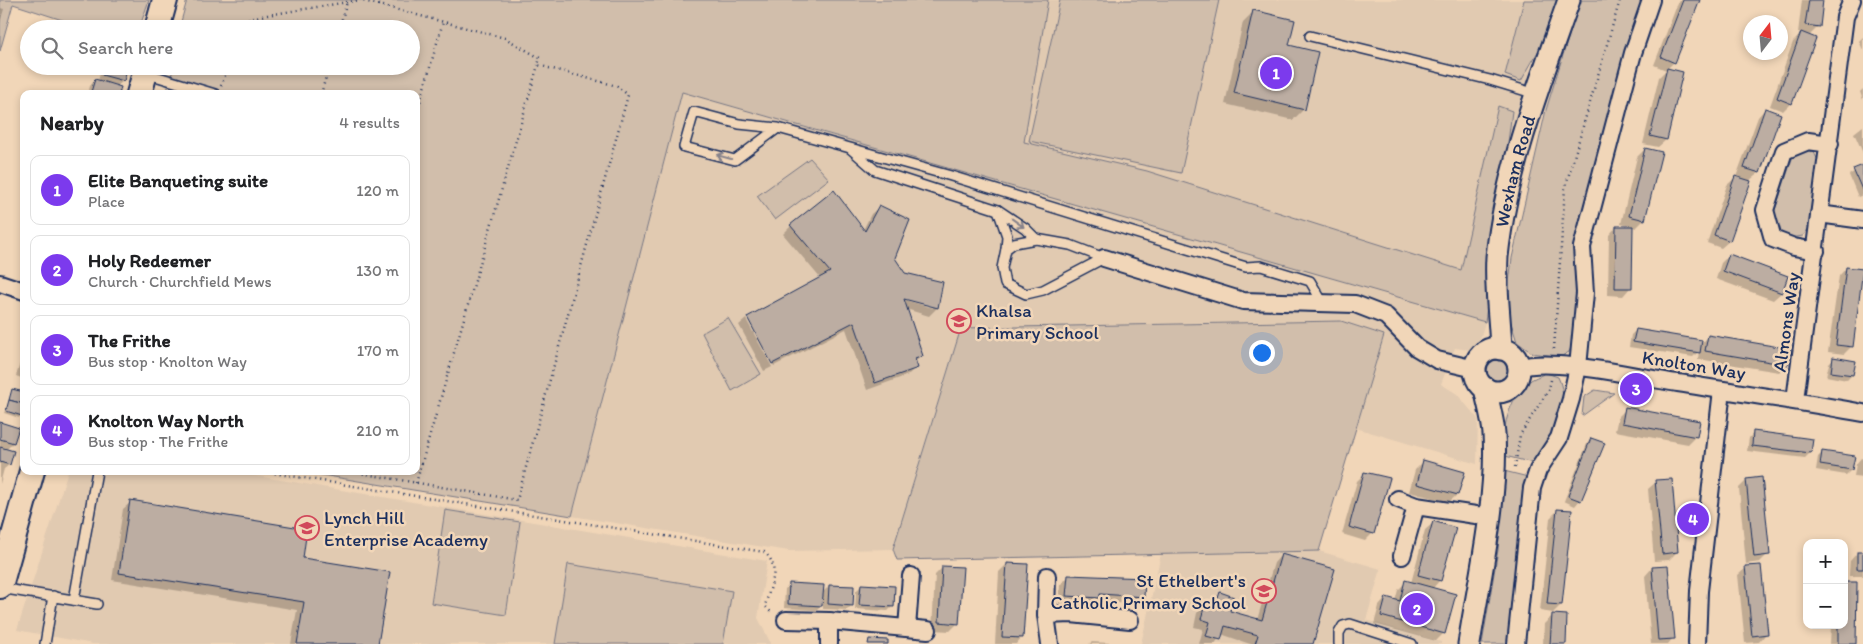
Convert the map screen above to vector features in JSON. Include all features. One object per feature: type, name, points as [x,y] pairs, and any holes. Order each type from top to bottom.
[{"type":"main road","points":[[159,20],[165,0]]},
{"type":"main road","points":[[0,587],[31,475]]},
{"type":"street","name":"Wexham Road","points":[[1501,349],[1497,258],[1512,175],[1536,94],[1569,0]]},
{"type":"street","points":[[1516,644],[1532,488],[1538,470],[1559,438],[1578,367],[1585,294],[1582,247],[1633,53],[1651,0]]},
{"type":"street","name":"Almons Way","points":[[1795,400],[1830,144],[1845,17],[1852,0]]},
{"type":"street","name":"Almons Way","points":[[1816,251],[1794,247],[1773,238],[1765,210],[1784,151],[1808,141],[1830,144]]},
{"type":"street","points":[[1820,214],[1863,220]]},
{"type":"street","points":[[1104,258],[1243,301],[1355,304],[1386,316],[1417,348],[1437,360],[1475,369]]},
{"type":"street","points":[[0,283],[20,290]]},
{"type":"street","points":[[1494,432],[1516,378],[1513,355],[1501,349],[1486,351],[1481,356],[1475,369],[1479,383],[1485,388],[1498,392],[1516,378]]},
{"type":"street","name":"Knolton Way","points":[[1516,378],[1530,364],[1578,367],[1863,412]]},
{"type":"street","points":[[1468,644],[1489,517],[1494,432],[1485,388]]},
{"type":"street","points":[[1697,644],[1699,591],[1722,390]]},
{"type":"street","points":[[1398,499],[1416,506],[1489,517]]},
{"type":"street","points":[[1402,556],[1416,506]]},
{"type":"street","points":[[907,628],[911,576]]},
{"type":"street","points":[[1047,576],[1046,615],[1050,644]]},
{"type":"street","points":[[1046,615],[1072,614],[1130,620]]},
{"type":"street","points":[[786,620],[830,621],[928,630]]},
{"type":"street","points":[[829,644],[830,621]]},
{"type":"lane","points":[[1310,36],[1490,80],[1536,94]]},
{"type":"lane","points":[[144,78],[198,90]]},
{"type":"lane","points":[[778,128],[735,160],[684,147],[694,112],[739,124],[778,128],[951,176],[1246,267],[1261,266],[1310,281],[1323,303]]},
{"type":"lane","points":[[850,148],[875,170],[998,210],[1025,228],[1036,239]]},
{"type":"lane","points":[[998,210],[1006,236],[1006,249],[1002,268],[1005,284],[1026,294],[1043,290],[1104,258]]},
{"type":"lane","points":[[1006,249],[1014,243],[1036,239],[1070,245],[1104,258]]},
{"type":"lane","points":[[74,600],[96,475]]},
{"type":"lane","points":[[0,587],[97,604]]},
{"type":"lane","points":[[45,644],[53,596]]},
{"type":"lane","points":[[1339,644],[1339,633],[1343,626],[1350,624],[1412,644]]},
{"type":"path","points":[[248,20],[249,18],[360,0],[505,38],[540,58],[420,469]]},
{"type":"path","points":[[1554,353],[1565,188],[1620,0]]},
{"type":"path","points":[[342,20],[347,2]]},
{"type":"path","points":[[420,102],[443,22]]},
{"type":"path","points":[[371,475],[517,500],[628,95],[617,86],[538,65]]},
{"type":"path","points":[[218,90],[225,75]]},
{"type":"path","points":[[322,90],[326,75]]},
{"type":"path","points":[[1515,467],[1520,435],[1549,388],[1551,376]]},
{"type":"path","points":[[1509,467],[1538,470]]},
{"type":"path","points":[[285,475],[764,552],[771,558],[775,566],[765,606],[770,614],[786,620]]},
{"type":"path","points":[[416,483],[418,475]]},
{"type":"shaded area","points":[[0,0],[149,0],[142,20],[62,20],[13,4],[0,51]]},
{"type":"shaded area","points":[[187,0],[1048,0],[1024,142],[1147,171],[1461,270],[1498,106],[1512,111],[1485,322],[682,92],[572,516],[321,475],[420,475],[420,90],[167,90],[171,75],[420,75],[420,20],[181,20]]},
{"type":"shaded area","points":[[1040,0],[1546,0],[1476,303],[1016,154]]},
{"type":"shaded area","points":[[1060,0],[1219,0],[1181,173],[1029,141]]},
{"type":"shaded area","points":[[1524,0],[1559,0],[1543,43],[1521,81],[1505,75]]},
{"type":"shaded area","points":[[1580,0],[1646,0],[1575,246],[1577,299],[1574,340],[1569,352],[1560,357],[1532,353],[1517,342],[1506,307],[1512,258],[1546,110]]},
{"type":"shaded area","name":"Khalsa Primary School","points":[[682,92],[1485,322],[1480,339],[1470,350],[1455,348],[1441,384],[1457,394],[1478,419],[1477,464],[1356,428],[1384,335],[1341,321],[961,328],[893,549],[789,551],[572,516]]},
{"type":"shaded area","points":[[1802,150],[1814,152],[1819,163],[1812,224],[1803,236],[1791,238],[1779,231],[1774,213],[1793,156]]},
{"type":"shaded area","points":[[810,158],[829,179],[775,220],[757,196]]},
{"type":"shaded area","points":[[728,318],[761,374],[732,391],[702,333]]},
{"type":"shaded area","points":[[1341,321],[1384,335],[1319,551],[897,560],[893,549],[961,328]]},
{"type":"shaded area","points":[[1498,360],[1506,363],[1509,371],[1506,379],[1498,382],[1490,379],[1487,371],[1490,363]]},
{"type":"shaded area","points":[[1546,373],[1558,377],[1562,389],[1561,411],[1552,433],[1533,463],[1501,455],[1505,425],[1511,406],[1521,389],[1528,382]]},
{"type":"shaded area","points":[[1595,390],[1614,393],[1582,416],[1584,397]]},
{"type":"shaded area","points":[[1504,471],[1528,477],[1509,644],[1482,644],[1498,550]]},
{"type":"shaded area","name":"Lynch Hill Enterprise Academy","points":[[67,475],[251,475],[767,561],[758,618],[770,644],[93,644],[17,630]]},
{"type":"shaded area","points":[[445,510],[520,522],[506,615],[431,603]]},
{"type":"shaded area","name":"St Ethelbert's Catholic Primary School","points":[[1319,551],[1381,569],[1366,620],[1441,642],[1441,644],[1141,644],[1161,554]]},
{"type":"shaded area","points":[[568,564],[732,591],[723,644],[555,644]]},
{"type":"building","points":[[1683,0],[1700,0],[1675,63],[1661,57]]},
{"type":"building","points":[[1809,0],[1823,0],[1820,27],[1805,25]]},
{"type":"building","points":[[1253,10],[1295,20],[1289,45],[1318,52],[1305,110],[1234,93]]},
{"type":"building","points":[[1801,32],[1816,38],[1792,104],[1777,98]]},
{"type":"building","points":[[1667,68],[1683,72],[1667,140],[1650,136]]},
{"type":"building","points":[[102,75],[126,75],[124,81]]},
{"type":"building","points":[[95,79],[121,87],[120,90],[92,90]]},
{"type":"building","points":[[1765,108],[1781,114],[1760,173],[1744,168]]},
{"type":"building","points":[[1645,148],[1662,152],[1645,220],[1629,216]]},
{"type":"building","points":[[1863,165],[1863,192],[1853,169]]},
{"type":"building","points":[[1735,176],[1751,181],[1730,241],[1714,235]]},
{"type":"building","points":[[834,190],[865,231],[879,205],[910,220],[895,258],[905,273],[943,282],[938,308],[904,299],[923,356],[915,359],[918,368],[875,383],[854,322],[772,364],[747,317],[830,272],[790,225]]},
{"type":"building","points":[[1616,226],[1633,226],[1632,288],[1615,288]]},
{"type":"building","points":[[1729,254],[1788,276],[1782,293],[1723,271]]},
{"type":"building","points":[[1846,267],[1863,269],[1853,347],[1836,345]]},
{"type":"building","points":[[1636,329],[1702,340],[1700,353],[1633,342]]},
{"type":"building","points":[[1708,335],[1791,349],[1788,365],[1705,351]]},
{"type":"building","points":[[1833,357],[1856,361],[1853,375],[1831,372]]},
{"type":"building","points":[[12,389],[20,391],[20,403],[9,400]]},
{"type":"building","points":[[9,400],[20,403],[20,415],[6,411]]},
{"type":"building","points":[[1625,407],[1700,421],[1697,437],[1622,423]]},
{"type":"building","points":[[0,422],[19,428],[14,443],[0,439]]},
{"type":"building","points":[[1753,431],[1813,439],[1811,453],[1752,446]]},
{"type":"building","points":[[1591,438],[1605,443],[1581,501],[1568,496]]},
{"type":"building","points":[[0,447],[14,451],[10,465],[0,462]]},
{"type":"building","points":[[1822,451],[1855,456],[1852,470],[1820,465]]},
{"type":"building","points":[[1423,460],[1465,472],[1458,495],[1417,484]]},
{"type":"building","points":[[1364,472],[1390,478],[1374,534],[1349,527]]},
{"type":"building","points":[[1762,477],[1770,555],[1754,557],[1746,479]]},
{"type":"building","points":[[1672,479],[1678,552],[1662,554],[1655,480]]},
{"type":"building","points":[[130,500],[307,529],[303,558],[390,572],[378,644],[297,644],[304,602],[119,573]]},
{"type":"building","points":[[1557,509],[1572,510],[1562,605],[1547,604]]},
{"type":"building","points":[[1433,521],[1456,528],[1441,581],[1418,575]]},
{"type":"building","points":[[1857,552],[1863,552],[1863,569],[1857,569]]},
{"type":"building","points":[[1281,554],[1335,569],[1313,644],[1255,644],[1258,635],[1225,626],[1221,640],[1206,636],[1210,622],[1201,619],[1205,604],[1215,607],[1220,592],[1234,597],[1230,611],[1262,620]]},
{"type":"building","points":[[1007,563],[1028,564],[1023,638],[1002,637]]},
{"type":"building","points":[[1761,565],[1768,634],[1752,636],[1745,566]]},
{"type":"building","points":[[942,566],[963,567],[959,624],[939,622]]},
{"type":"building","points":[[1668,566],[1675,639],[1658,640],[1652,567]]},
{"type":"building","points":[[1068,575],[1145,578],[1144,597],[1100,594],[1100,598],[1066,596]]},
{"type":"building","points":[[1405,580],[1456,594],[1445,634],[1381,616],[1386,597],[1400,601]]},
{"type":"building","points":[[1848,582],[1857,582],[1856,644],[1838,644],[1838,629],[1848,629]]},
{"type":"building","points":[[789,583],[824,585],[822,606],[788,604]]},
{"type":"building","points":[[861,584],[895,586],[894,607],[859,605]]},
{"type":"building","points":[[829,585],[854,586],[853,606],[828,604]]},
{"type":"building","points":[[1552,614],[1567,615],[1566,644],[1550,644]]},
{"type":"building","points":[[869,639],[888,640],[888,644],[868,644]]},
{"type":"place","name":"Elite Banqueting suite","points":[[1276,73]]},
{"type":"place","name":"Khalsa Primary School","points":[[959,321]]},
{"type":"place","name":"The Frithe","points":[[1636,389]]},
{"type":"place","name":"Knolton Way North","points":[[1693,519]]},
{"type":"place","name":"Lynch Hill Enterprise Academy","points":[[307,528]]},
{"type":"place","name":"St Ethelbert's Catholic Primary School","points":[[1264,591]]},
{"type":"place","name":"Holy Redeemer","points":[[1417,609]]}]
